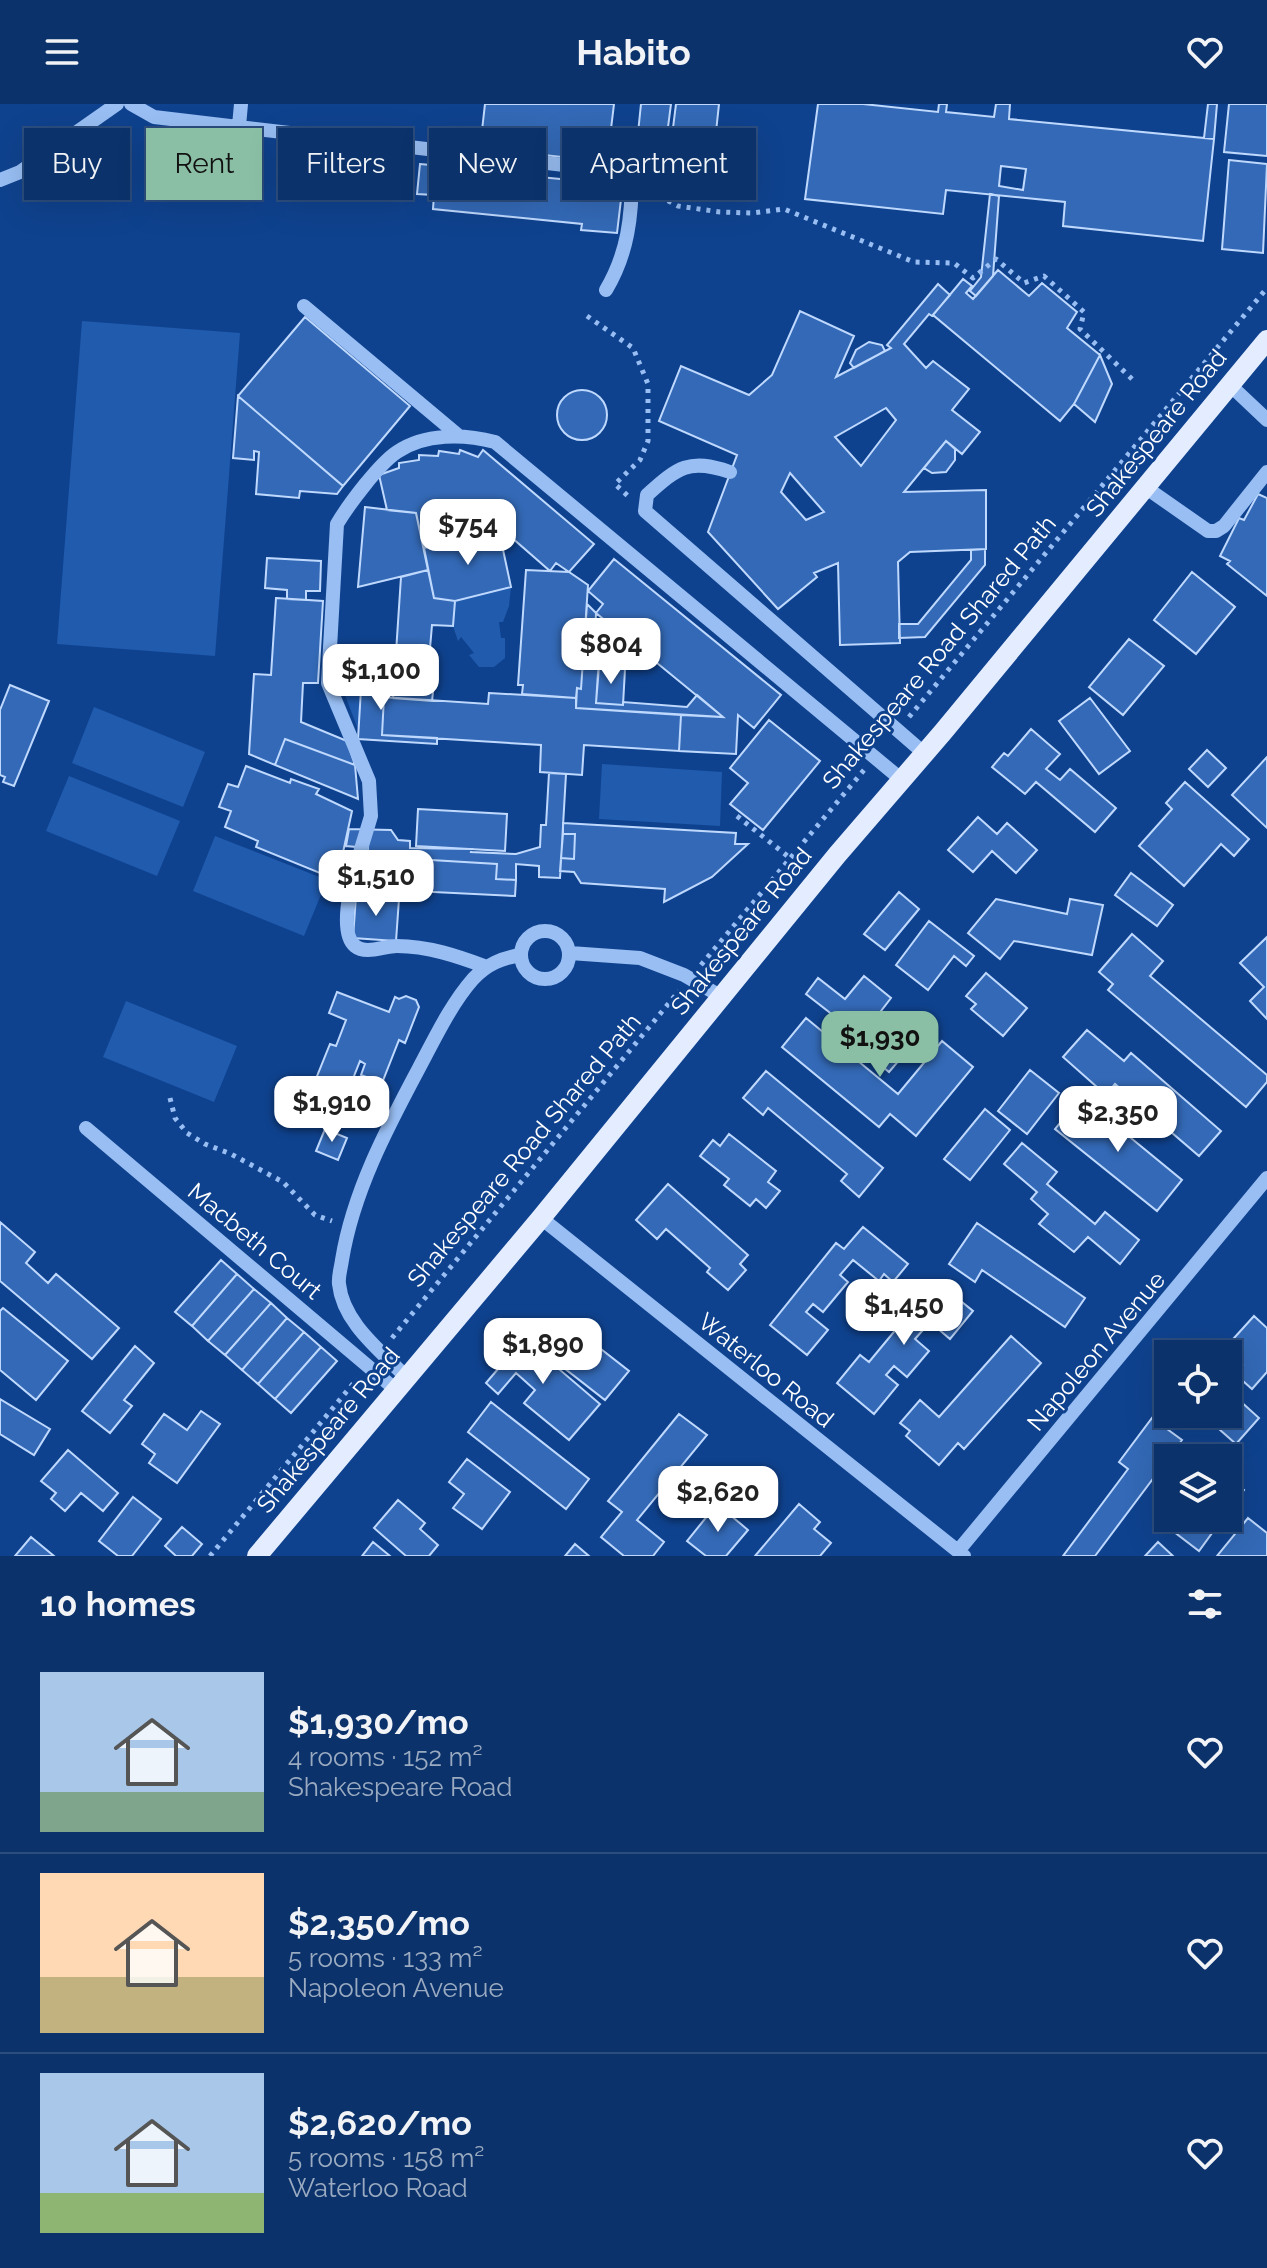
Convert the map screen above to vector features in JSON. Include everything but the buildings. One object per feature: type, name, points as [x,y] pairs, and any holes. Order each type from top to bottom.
[{"type":"main road","name":"Shakespeare Road","points":[[257,1556],[541,1218],[837,855],[925,754],[1267,340]]},
{"type":"street","points":[[0,180],[20,172],[117,104]]},
{"type":"street","points":[[131,104],[154,117],[632,173],[632,209],[627,242],[617,271],[606,290]]},
{"type":"street","points":[[239,126],[241,104]]},
{"type":"street","points":[[304,306],[459,436]]},
{"type":"street","points":[[1230,385],[1267,420]]},
{"type":"street","points":[[487,967],[419,946],[384,946],[368,950],[356,947],[347,935],[346,913],[371,816],[372,799],[369,781],[328,683],[337,524],[351,501],[397,452],[440,437],[459,436],[495,442],[902,780]]},
{"type":"street","points":[[730,472],[707,464],[678,470],[647,495],[645,511],[925,754]]},
{"type":"street","points":[[1145,487],[1212,532],[1224,526],[1267,472]]},
{"type":"street","points":[[541,930],[549,930],[564,938],[570,953],[561,974],[546,979],[531,975],[521,955],[527,938],[541,930]]},
{"type":"street","points":[[570,953],[640,958],[690,978],[722,997]]},
{"type":"street","points":[[401,1383],[381,1350],[356,1326],[345,1305],[339,1284],[348,1227],[387,1128],[435,1038],[472,980],[504,958],[521,955]]},
{"type":"street","name":"Macbeth Court","points":[[86,1128],[369,1366],[401,1383]]},
{"type":"street","name":"Napoleon Avenue","points":[[961,1554],[1267,1178]]},
{"type":"street","name":"Waterloo Road","points":[[541,1218],[961,1554]]},
{"type":"path","points":[[666,200],[678,206],[720,212],[752,213],[784,209],[914,262],[954,263],[973,278],[996,259],[1024,283],[1044,276],[1084,312],[1080,329],[1133,380]]},
{"type":"path","name":"Shakespeare Road Shared Path","points":[[898,731],[1267,288]]},
{"type":"path","points":[[587,316],[633,348],[648,384],[648,441],[640,460],[615,484],[645,511]]},
{"type":"path","name":"Shakespeare Road Shared Path","points":[[381,1350],[874,758]]},
{"type":"path","points":[[737,816],[790,858]]},
{"type":"path","points":[[170,1098],[175,1118],[187,1133],[283,1182],[315,1215],[348,1227]]},
{"type":"path","points":[[210,1556],[369,1366]]},
{"type":"shaded area","points":[[82,321],[240,333],[215,656],[57,644]]},
{"type":"shaded area","points":[[511,587],[509,606],[503,622],[499,622],[501,638],[505,638],[505,658],[494,667],[479,667],[469,655],[474,653],[461,637],[458,641],[453,626],[455,601]]},
{"type":"shaded area","points":[[342,687],[361,689],[359,732]]},
{"type":"shaded area","points":[[94,707],[205,752],[183,807],[72,763]]},
{"type":"shaded area","points":[[602,764],[722,772],[720,826],[599,819]]},
{"type":"shaded area","points":[[69,776],[180,821],[157,876],[46,831]]},
{"type":"shaded area","points":[[215,836],[327,880],[304,936],[193,891]]},
{"type":"shaded area","points":[[126,1001],[237,1046],[214,1102],[103,1057]]}]
